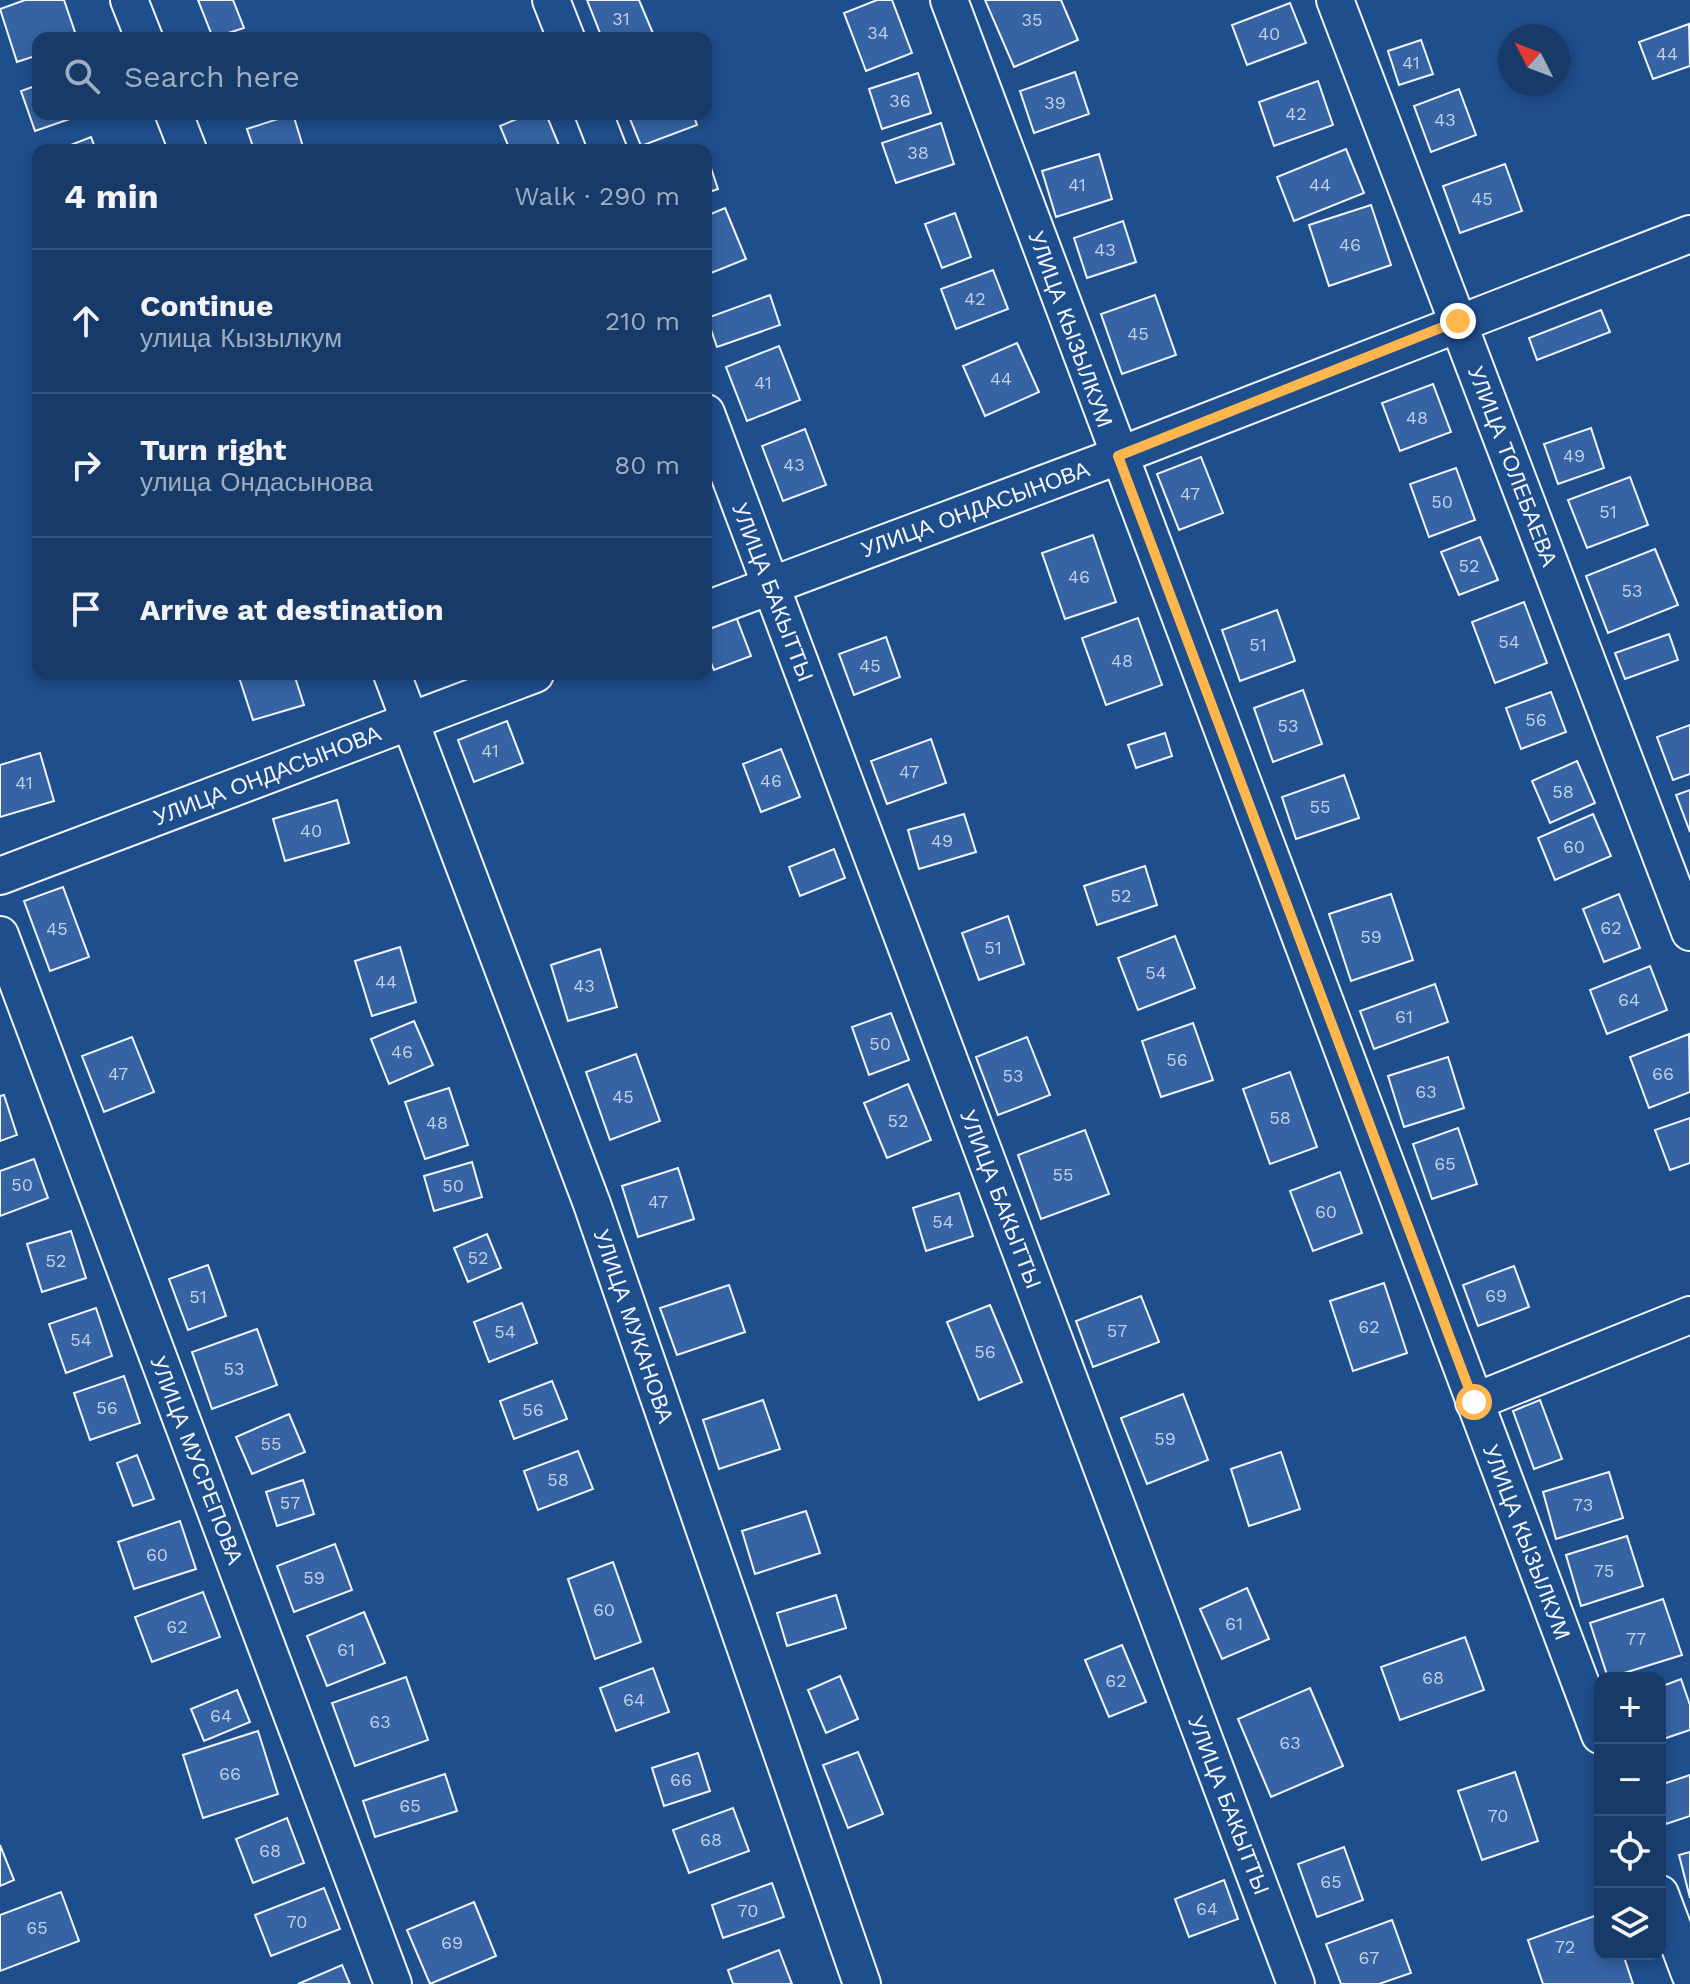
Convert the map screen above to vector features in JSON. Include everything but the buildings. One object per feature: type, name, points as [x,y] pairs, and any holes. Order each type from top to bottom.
[{"type":"street","points":[[129,0],[142,32]]},
{"type":"street","points":[[551,0],[564,32]]},
{"type":"street","name":"УЛИЦА КЫЗЫЛКУМ","points":[[949,0],[1594,1719]]},
{"type":"street","name":"УЛИЦА ТОЛЕБАЕВА","points":[[1335,0],[1690,932]]},
{"type":"street","points":[[176,120],[186,144]]},
{"type":"street","points":[[596,120],[606,144]]},
{"type":"street","name":"УЛИЦА ОНДАСЫНОВА","points":[[712,608],[1118,456],[1458,321],[1690,234]]},
{"type":"street","name":"УЛИЦА БАКЫТТЫ","points":[[712,429],[1296,1984]]},
{"type":"street","name":"УЛИЦА МУКАНОВА","points":[[394,680],[592,1204],[862,1984]]},
{"type":"street","name":"УЛИЦА ОНДАСЫНОВА","points":[[0,876],[519,680]]},
{"type":"street","name":"УЛИЦА МУСРЕПОВА","points":[[0,935],[393,1984]]},
{"type":"street","points":[[1474,1402],[1690,1315]]},
{"type":"street","points":[[1666,1910],[1690,1974]]},
{"type":"route","points":[[1458,321],[1118,456],[1474,1402]]}]
